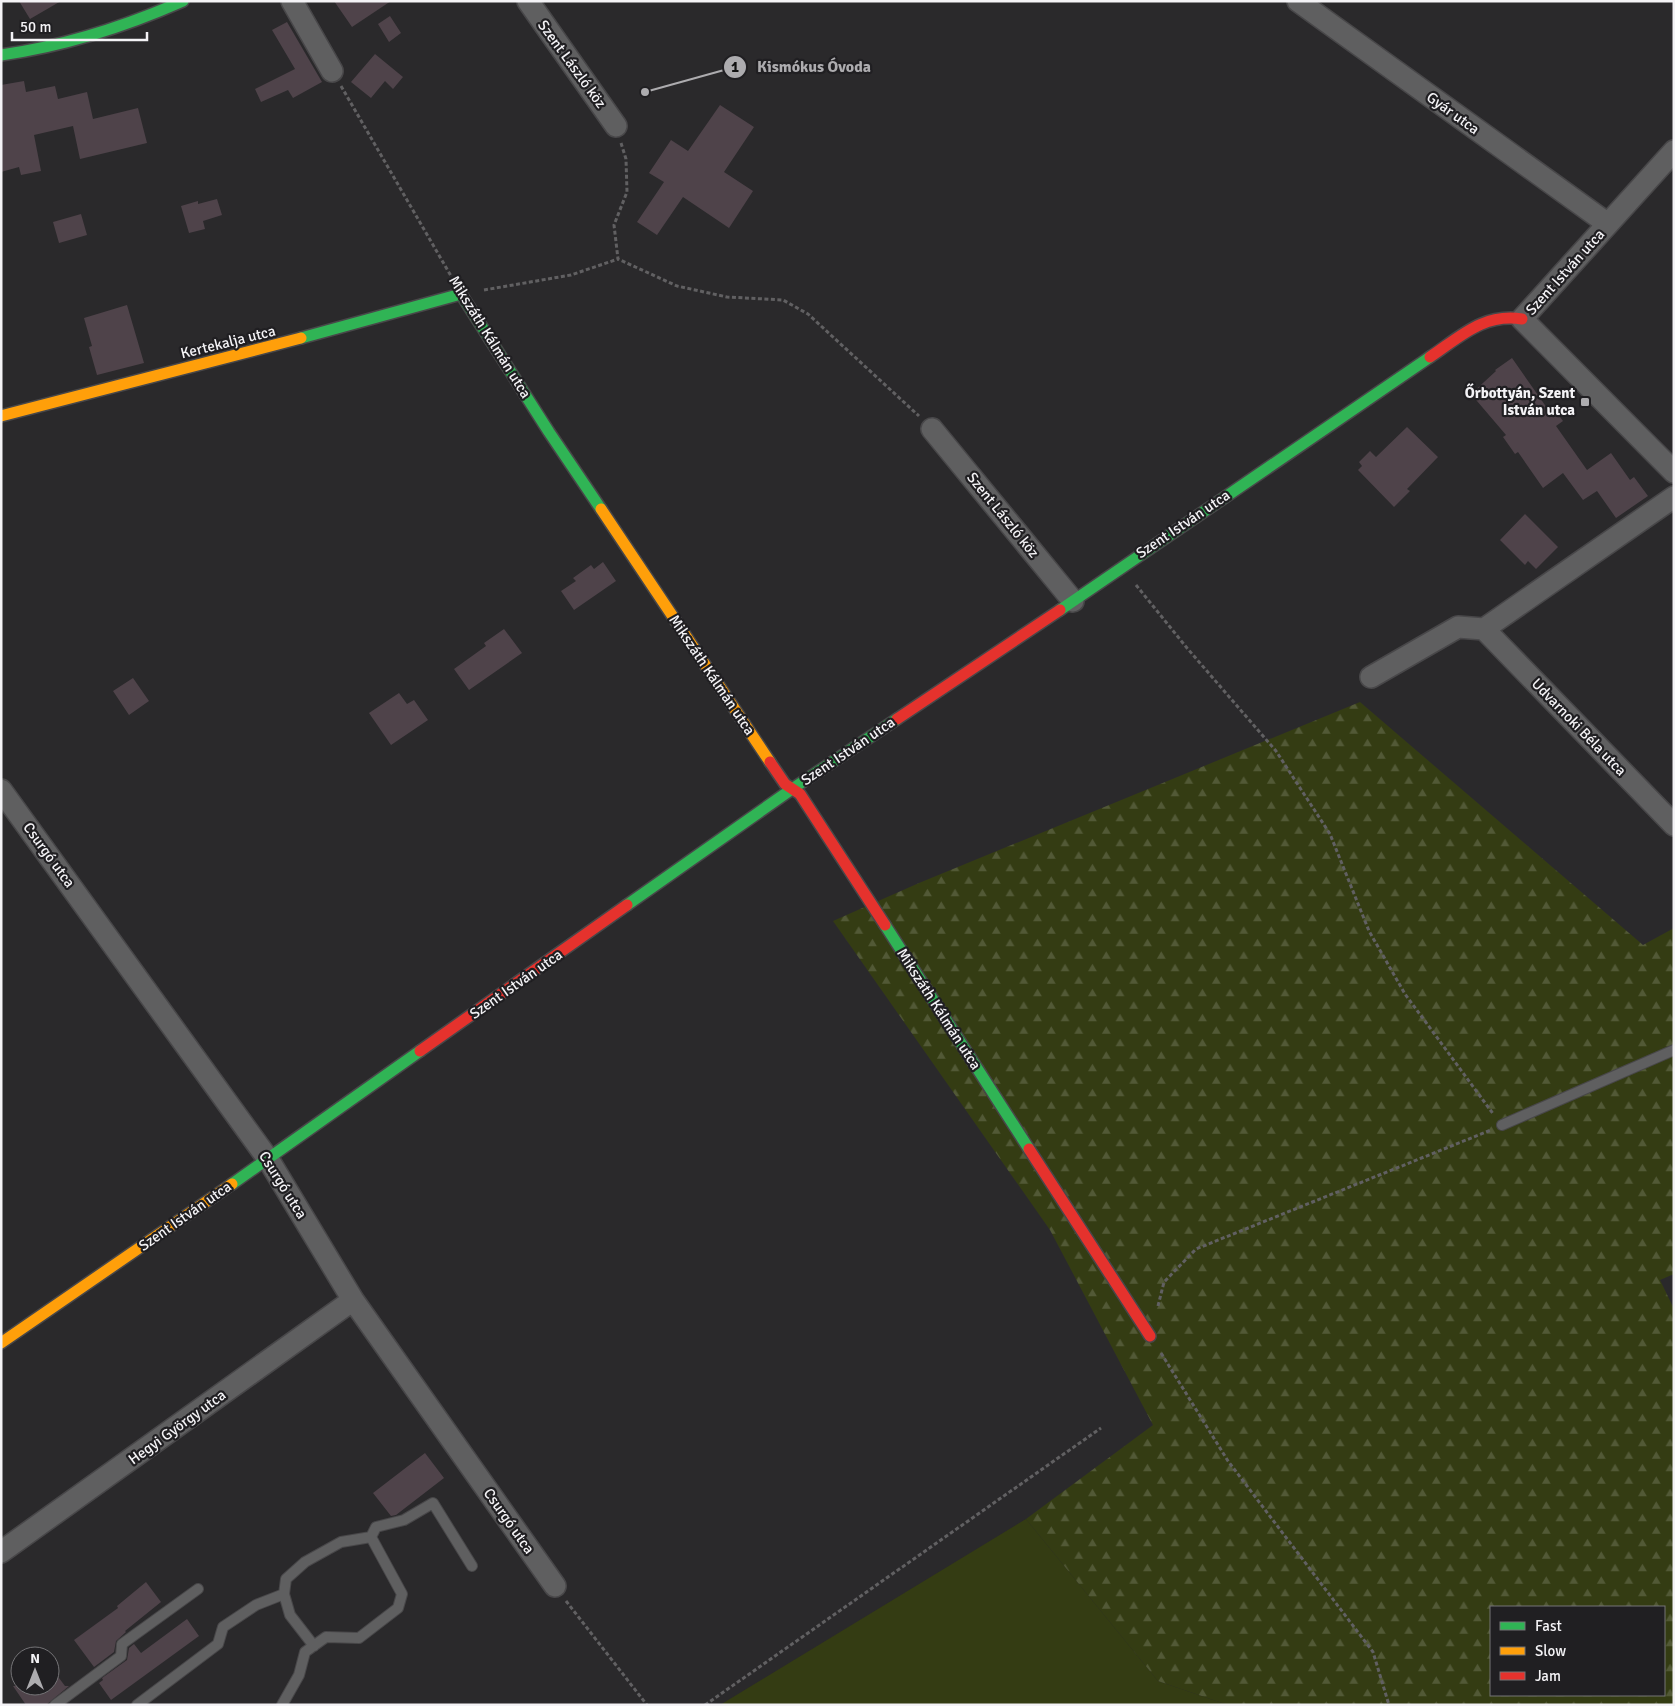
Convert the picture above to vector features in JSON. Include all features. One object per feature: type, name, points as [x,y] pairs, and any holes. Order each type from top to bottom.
[{"type":"street","points":[[1,54],[15,53],[76,40],[153,15],[184,1]]},
{"type":"street","points":[[292,1],[332,71]]},
{"type":"street","name":"Szent László köz","points":[[528,1],[616,126]]},
{"type":"street","name":"Gyár utca","points":[[1298,1],[1608,224]]},
{"type":"street","name":"Szent István utca","points":[[1,1343],[268,1159],[792,789],[1074,601],[1477,324],[1496,318],[1510,317],[1522,319],[1674,151]]},
{"type":"street","name":"Kertekalja utca","points":[[1,416],[326,332],[461,294]]},
{"type":"street","name":"Mikszáth Kálmán utca","points":[[461,294],[550,432],[774,768],[785,784],[800,794],[1150,1336]]},
{"type":"street","points":[[1522,319],[1674,472]]},
{"type":"street","name":"Szent László köz","points":[[932,429],[1074,601]]},
{"type":"street","points":[[1371,677],[1458,628],[1484,629],[1674,498]]},
{"type":"street","name":"Udvarnoki Béla utca","points":[[1484,629],[1674,824]]},
{"type":"street","name":"Csurgó utca","points":[[1,790],[268,1159],[353,1300],[555,1586]]},
{"type":"street","name":"Hegyi György utca","points":[[1,1552],[353,1300]]},
{"type":"lane","points":[[1502,1126],[1674,1050]]},
{"type":"lane","points":[[371,1537],[376,1528],[404,1520],[433,1503],[472,1566]]},
{"type":"lane","points":[[314,1646],[290,1615],[284,1594],[286,1579],[305,1562],[341,1542],[371,1537]]},
{"type":"lane","points":[[282,1705],[299,1675],[305,1652],[326,1637],[359,1638],[398,1608],[402,1594],[371,1537]]},
{"type":"lane","points":[[55,1705],[122,1656],[122,1644],[198,1589]]},
{"type":"lane","points":[[137,1705],[218,1644],[223,1627],[256,1605],[284,1594]]},
{"type":"path","name":"Mikszáth Kálmán utca","points":[[332,71],[461,294]]},
{"type":"path","points":[[616,126],[626,159],[627,192],[614,225],[618,259]]},
{"type":"path","points":[[461,294],[571,275],[618,259],[677,286],[727,297],[783,300],[808,314],[932,429]]},
{"type":"path","points":[[1121,567],[1187,648],[1276,751],[1330,834],[1369,931],[1404,994],[1502,1126],[1196,1249],[1164,1282],[1150,1336],[1228,1461],[1373,1652],[1389,1705]]},
{"type":"path","points":[[705,1705],[1101,1428]]},
{"type":"path","points":[[555,1586],[647,1705]]},
{"type":"green space","points":[[1360,702],[1643,945],[1674,928],[1674,1274],[1660,1280],[1674,1309],[1674,1705],[1228,1705],[1158,1681],[1026,1519],[1153,1425],[1050,1230],[833,921],[919,883]]},
{"type":"green space","points":[[1026,1519],[1158,1681],[1228,1705],[720,1705]]},
{"type":"building","points":[[19,1],[61,1],[30,19]]},
{"type":"building","points":[[334,1],[391,1],[352,27]]},
{"type":"building","points":[[390,16],[401,33],[389,42],[378,24]]},
{"type":"building","points":[[287,22],[322,82],[293,98],[288,90],[261,102],[255,89],[295,69],[272,30]]},
{"type":"building","points":[[375,54],[403,77],[393,89],[385,81],[371,98],[351,82]]},
{"type":"building","points":[[24,81],[26,92],[55,86],[58,99],[87,92],[93,119],[138,108],[147,143],[80,159],[73,126],[34,135],[41,171],[21,175],[19,167],[1,172],[1,85]]},
{"type":"building","points":[[720,105],[754,127],[724,172],[753,191],[729,228],[683,197],[657,235],[637,222],[664,182],[649,173],[671,140],[688,151]]},
{"type":"building","points":[[217,199],[222,215],[203,221],[205,229],[189,233],[181,206],[198,201],[198,204]]},
{"type":"building","points":[[81,214],[87,235],[59,243],[53,222]]},
{"type":"building","points":[[127,305],[144,363],[97,375],[89,347],[92,346],[84,318]]},
{"type":"building","points":[[1512,358],[1547,408],[1551,405],[1563,421],[1556,426],[1587,470],[1611,453],[1630,480],[1634,477],[1648,496],[1616,518],[1597,491],[1583,500],[1563,473],[1543,488],[1518,452],[1515,454],[1503,437],[1506,435],[1471,394],[1495,370]]},
{"type":"building","points":[[1407,427],[1438,457],[1407,489],[1410,491],[1394,507],[1358,470],[1362,466],[1359,462],[1370,451],[1376,457]]},
{"type":"building","points":[[1525,514],[1558,547],[1536,569],[1528,561],[1525,565],[1500,540]]},
{"type":"building","points":[[603,562],[616,581],[574,610],[561,591],[576,581],[573,578],[591,565],[594,569]]},
{"type":"building","points":[[504,629],[522,653],[469,690],[454,669],[486,646],[484,643]]},
{"type":"building","points":[[133,678],[149,701],[129,715],[113,691]]},
{"type":"building","points":[[399,693],[407,704],[414,700],[428,720],[391,745],[369,713]]},
{"type":"building","points":[[425,1453],[444,1478],[396,1515],[391,1516],[373,1493]]},
{"type":"building","points":[[146,1582],[161,1602],[125,1631],[116,1641],[114,1652],[94,1667],[74,1640],[118,1608],[117,1606]]},
{"type":"building","points":[[187,1619],[199,1636],[111,1700],[99,1683],[103,1680],[102,1678],[127,1660],[129,1648],[134,1644],[141,1653]]},
{"type":"building","points":[[60,1679],[65,1686],[69,1686],[60,1693]]},
{"type":"building","points":[[20,1696],[57,1696],[46,1705],[26,1705]]},
{"type":"traffic: fast","points":[[1,55],[71,41],[139,19],[183,1]]},
{"type":"traffic: fast","points":[[301,338],[461,294],[549,432],[601,509]]},
{"type":"traffic: fast","points":[[1060,610],[1430,357]]},
{"type":"traffic: fast","points":[[627,905],[792,789],[897,719]]},
{"type":"traffic: fast","points":[[885,925],[1029,1149]]},
{"type":"traffic: fast","points":[[232,1184],[420,1051]]},
{"type":"traffic: slow","points":[[1,416],[301,338]]},
{"type":"traffic: slow","points":[[601,509],[770,762]]},
{"type":"traffic: slow","points":[[1,1343],[232,1184]]},
{"type":"traffic: jam","points":[[1430,357],[1473,328],[1484,323],[1508,318],[1522,319]]},
{"type":"traffic: jam","points":[[897,719],[1060,610]]},
{"type":"traffic: jam","points":[[770,762],[785,784],[800,794],[885,925]]},
{"type":"traffic: jam","points":[[420,1051],[627,905]]},
{"type":"traffic: jam","points":[[1029,1149],[1150,1336]]},
{"type":"place","name":"Kismókus Óvoda","points":[[645,92]]},
{"type":"place","name":"Őrbottyán, Szent István utca","points":[[1585,402]]}]
